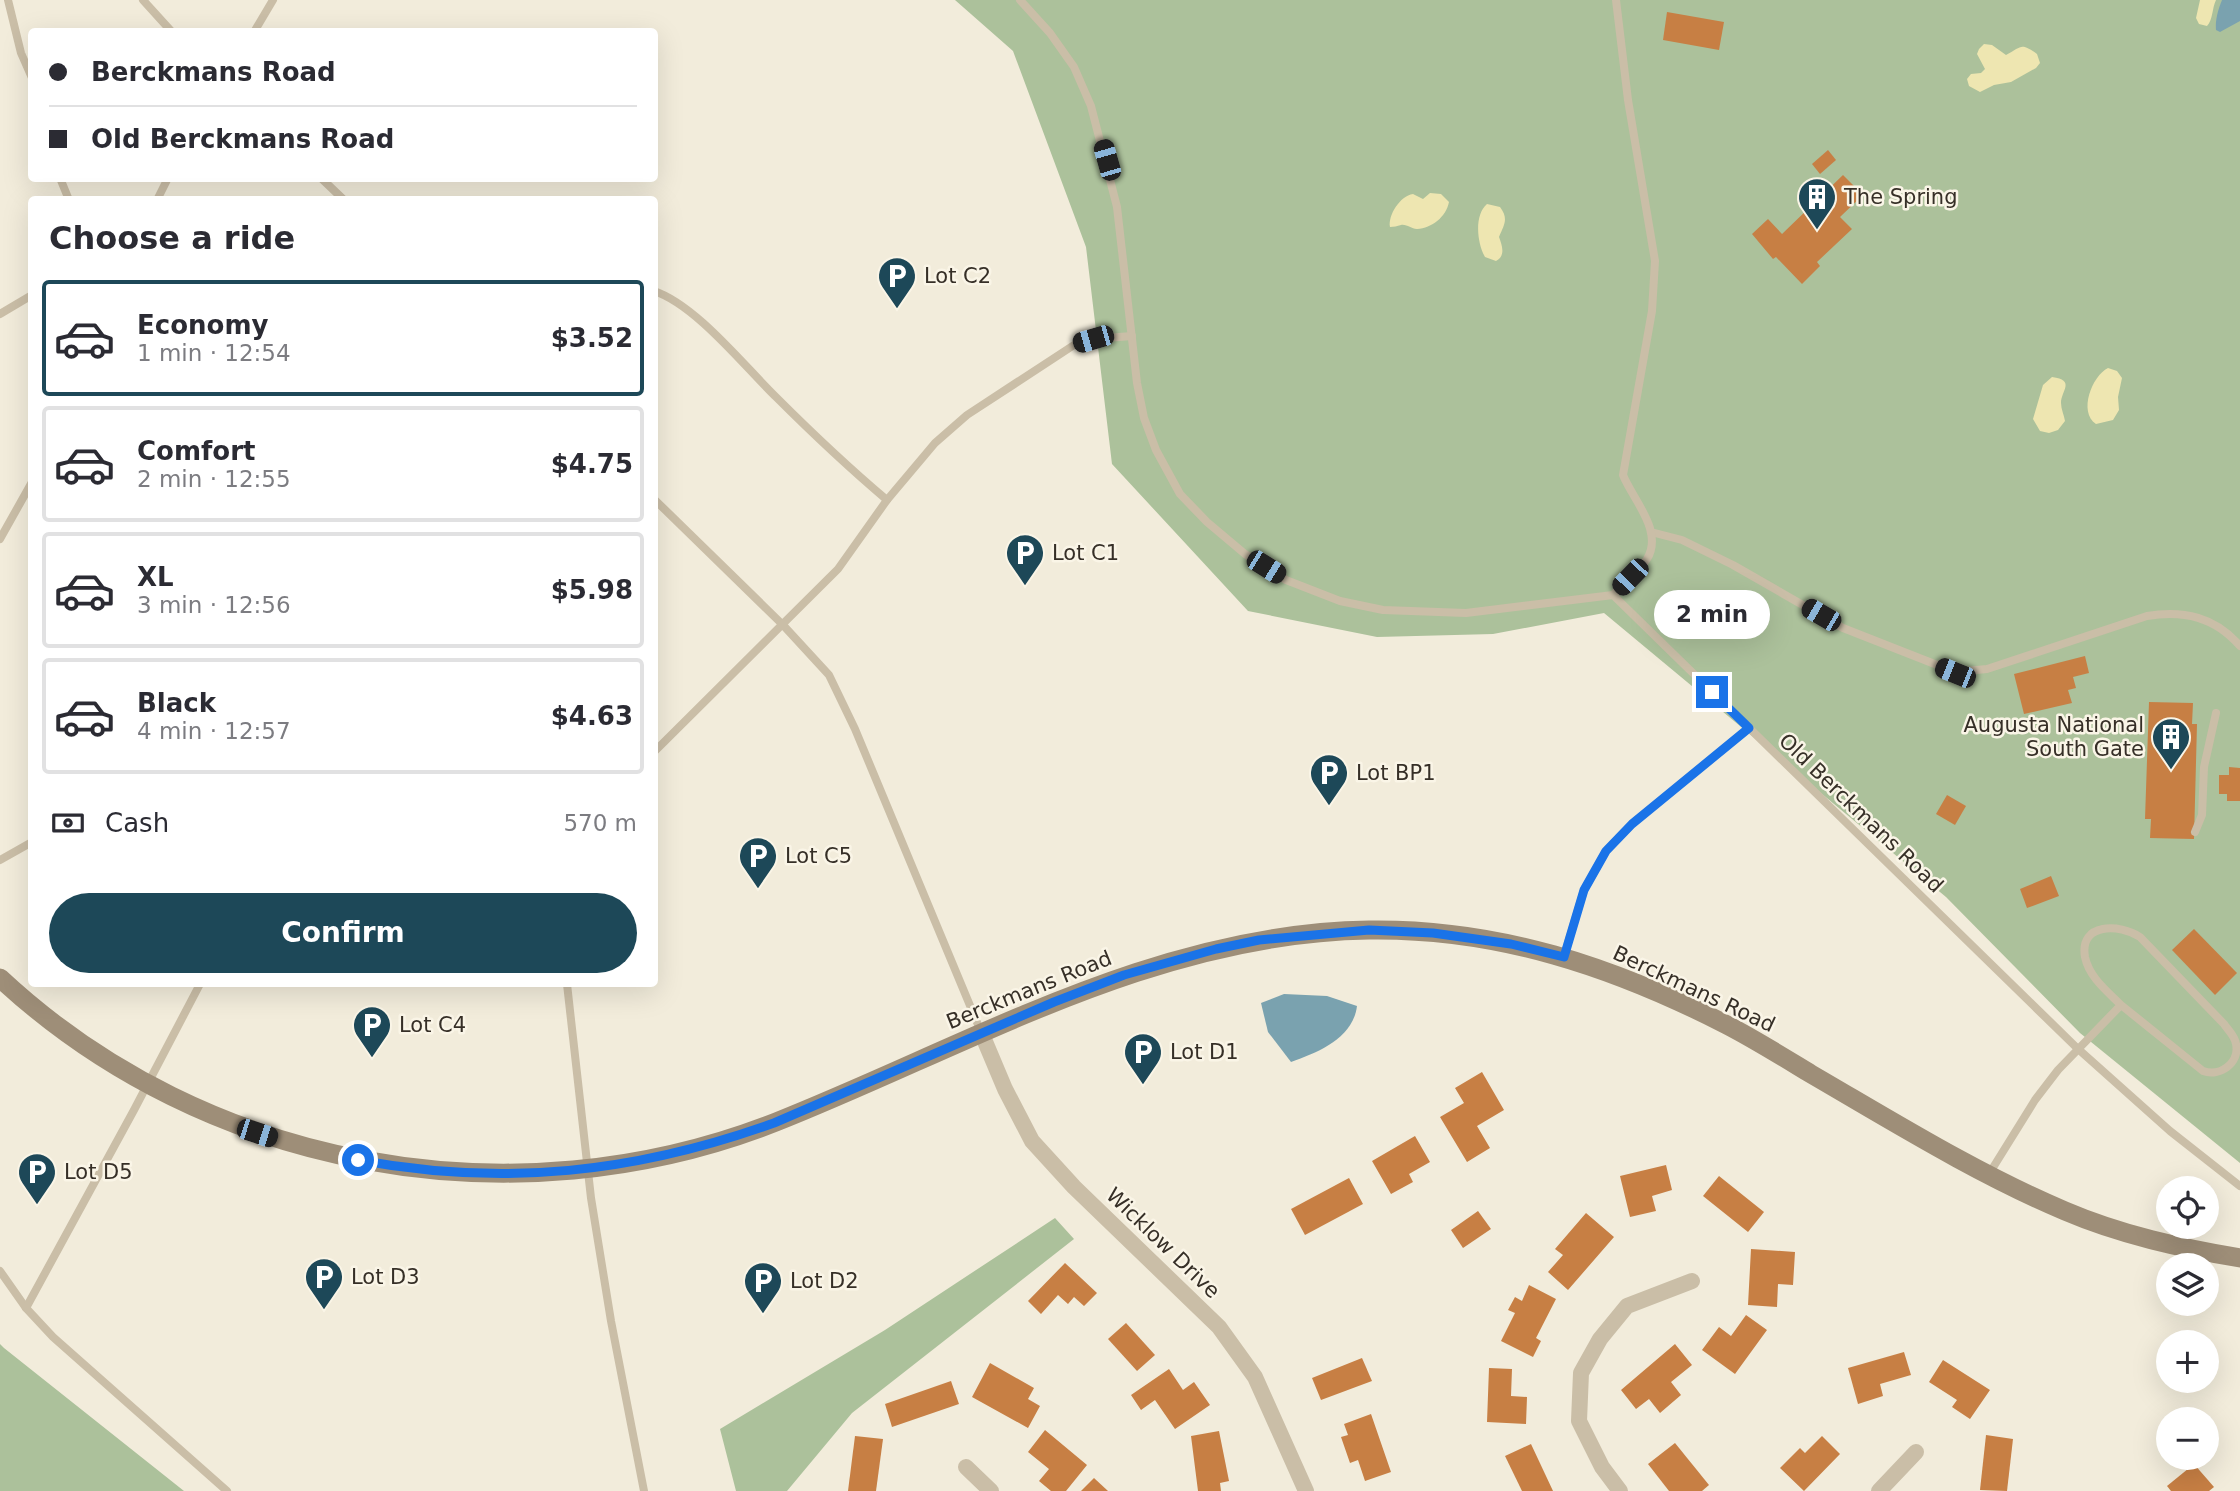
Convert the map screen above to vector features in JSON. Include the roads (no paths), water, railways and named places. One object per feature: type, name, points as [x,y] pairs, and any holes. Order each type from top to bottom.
[{"type":"main road","name":"Berckmans Road","points":[[0,978],[58,1027],[147,1085],[247,1129],[358,1160],[459,1173],[527,1174],[589,1169],[658,1158],[734,1137],[814,1106],[981,1032],[1124,975],[1216,949],[1259,940],[1369,930],[1433,933],[1511,944],[1624,976],[1730,1027],[1989,1174],[2067,1212],[2136,1236],[2240,1258]]},
{"type":"street","name":"Wicklow Drive","points":[[981,1032],[1005,1089],[1032,1140],[1074,1187],[1219,1327],[1255,1377],[1306,1491]]},
{"type":"street","points":[[1620,1491],[1602,1467],[1579,1421],[1581,1373],[1600,1339],[1627,1306],[1692,1281]]},
{"type":"street","points":[[1879,1491],[1916,1452]]},
{"type":"street","points":[[966,1467],[991,1491]]},
{"type":"lane","points":[[8,0],[21,53],[28,69]]},
{"type":"lane","points":[[143,0],[168,28]]},
{"type":"lane","points":[[256,28],[273,0]]},
{"type":"lane","points":[[1020,0],[1074,67],[1091,106],[1116,207],[1144,418],[1156,450],[1180,494],[1245,554],[1286,580],[1340,601],[1383,610],[1466,613],[1613,595],[1647,559],[1653,543],[1651,532],[1623,475],[1652,311],[1655,261],[1628,100],[1616,0]]},
{"type":"lane","points":[[325,182],[340,196]]},
{"type":"lane","points":[[658,293],[698,318],[826,447],[887,500]]},
{"type":"lane","points":[[0,314],[28,297]]},
{"type":"lane","points":[[658,748],[838,569],[887,500],[935,443],[967,415],[1074,345],[1093,339],[1132,336]]},
{"type":"lane","points":[[0,539],[28,489]]},
{"type":"lane","points":[[658,503],[783,625],[829,675],[855,729],[981,1032]]},
{"type":"lane","points":[[1651,532],[1682,540],[1733,565],[1843,628],[1955,673],[1987,669],[2139,618],[2164,613],[2180,613],[2208,620],[2231,635],[2240,646]]},
{"type":"lane","name":"Old Berckmans Road","points":[[1613,595],[2077,1048],[2170,1131],[2240,1186]]},
{"type":"lane","points":[[2195,832],[2202,815],[2204,767],[2216,713]]},
{"type":"lane","points":[[1564,957],[1584,890],[1606,851],[1632,824],[1749,728]]},
{"type":"lane","points":[[0,860],[28,844]]},
{"type":"lane","points":[[2113,927],[2131,931],[2140,937],[2224,1024],[2236,1040],[2235,1058],[2224,1070],[2211,1074],[2203,1071],[2121,1005],[2093,975],[2085,955],[2088,938],[2095,932],[2113,927]]},
{"type":"lane","points":[[26,1308],[198,987]]},
{"type":"lane","points":[[567,987],[591,1198],[643,1491]]},
{"type":"lane","points":[[1989,1174],[2035,1100],[2077,1048],[2121,1005]]},
{"type":"lane","points":[[0,1272],[26,1308],[53,1337],[228,1491]]},
{"type":"water","points":[[2222,0],[2240,0],[2240,21],[2220,32],[2216,30],[2216,22]]},
{"type":"water","points":[[1284,994],[1327,996],[1357,1006],[1349,1027],[1342,1035],[1313,1054],[1291,1062],[1268,1032],[1261,1003]]},
{"type":"place","name":"The Spring","points":[[1817,231]]},
{"type":"place","name":"Lot C2","points":[[897,310]]},
{"type":"place","name":"Lot C1","points":[[1025,587]]},
{"type":"place","name":"Augusta National South Gate","points":[[2171,771]]},
{"type":"place","name":"Lot BP1","points":[[1329,807]]},
{"type":"place","name":"Lot C5","points":[[758,890]]},
{"type":"place","name":"Lot C4","points":[[372,1059]]},
{"type":"place","name":"Lot D1","points":[[1143,1086]]},
{"type":"place","name":"Lot D5","points":[[37,1206]]},
{"type":"place","name":"Lot D3","points":[[324,1311]]},
{"type":"place","name":"Lot D2","points":[[763,1315]]}]
